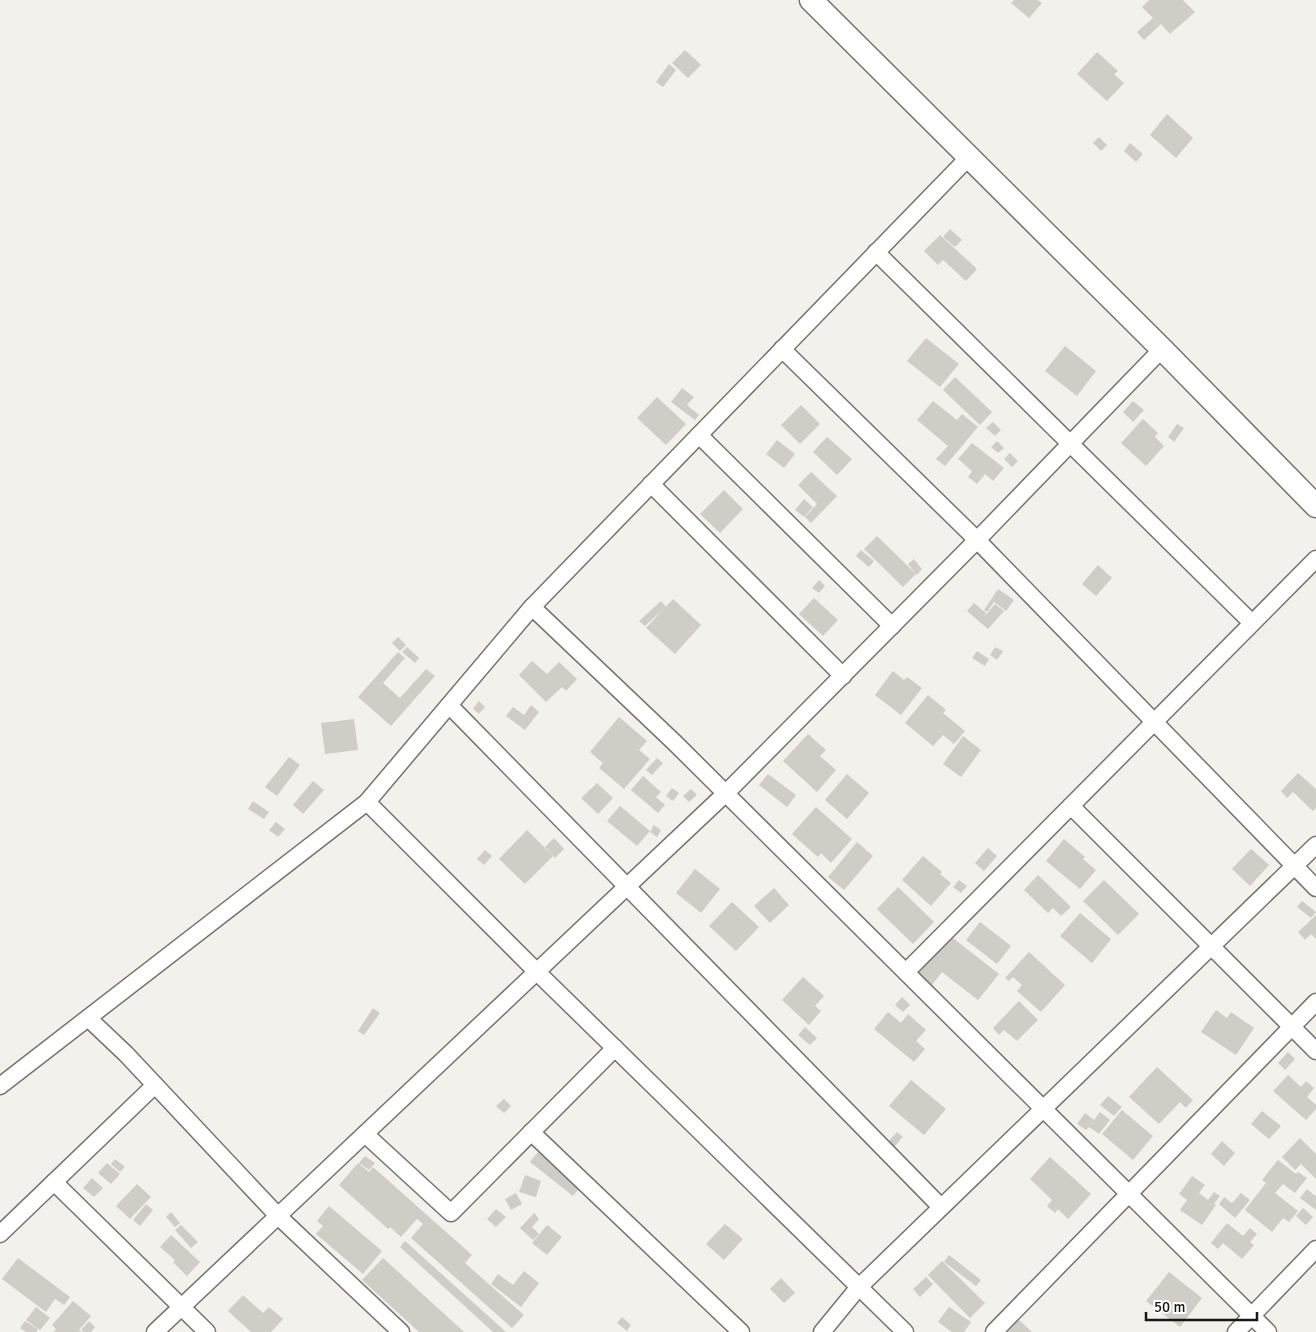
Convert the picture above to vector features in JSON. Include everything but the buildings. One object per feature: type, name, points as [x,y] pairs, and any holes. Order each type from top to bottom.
[{"type":"main road","points":[[811,0],[1162,349],[1316,506]]},
{"type":"street","points":[[0,1086],[367,802],[532,607],[969,157]]},
{"type":"street","points":[[876,252],[1252,623]]},
{"type":"street","points":[[782,349],[977,540],[1316,888]]},
{"type":"street","points":[[155,1332],[726,794],[977,540],[1162,349]]},
{"type":"street","points":[[699,435],[892,626]]},
{"type":"street","points":[[651,484],[843,676]]},
{"type":"street","points":[[906,972],[1316,559]]},
{"type":"street","points":[[532,607],[726,794],[1268,1332]]},
{"type":"street","points":[[449,705],[941,1207]]},
{"type":"street","points":[[367,802],[537,972],[905,1332]]},
{"type":"street","points":[[1071,806],[1316,1051]]},
{"type":"street","points":[[822,1332],[858,1288],[1316,845]]},
{"type":"street","points":[[994,1332],[1316,1002]]},
{"type":"street","points":[[88,1018],[126,1054],[278,1216],[401,1332]]},
{"type":"street","points":[[365,1134],[451,1213],[615,1048]]},
{"type":"street","points":[[0,1234],[155,1085]]},
{"type":"street","points":[[531,1132],[741,1332]]},
{"type":"street","points":[[54,1182],[207,1332]]},
{"type":"street","points":[[1236,1332],[1316,1249]]}]
